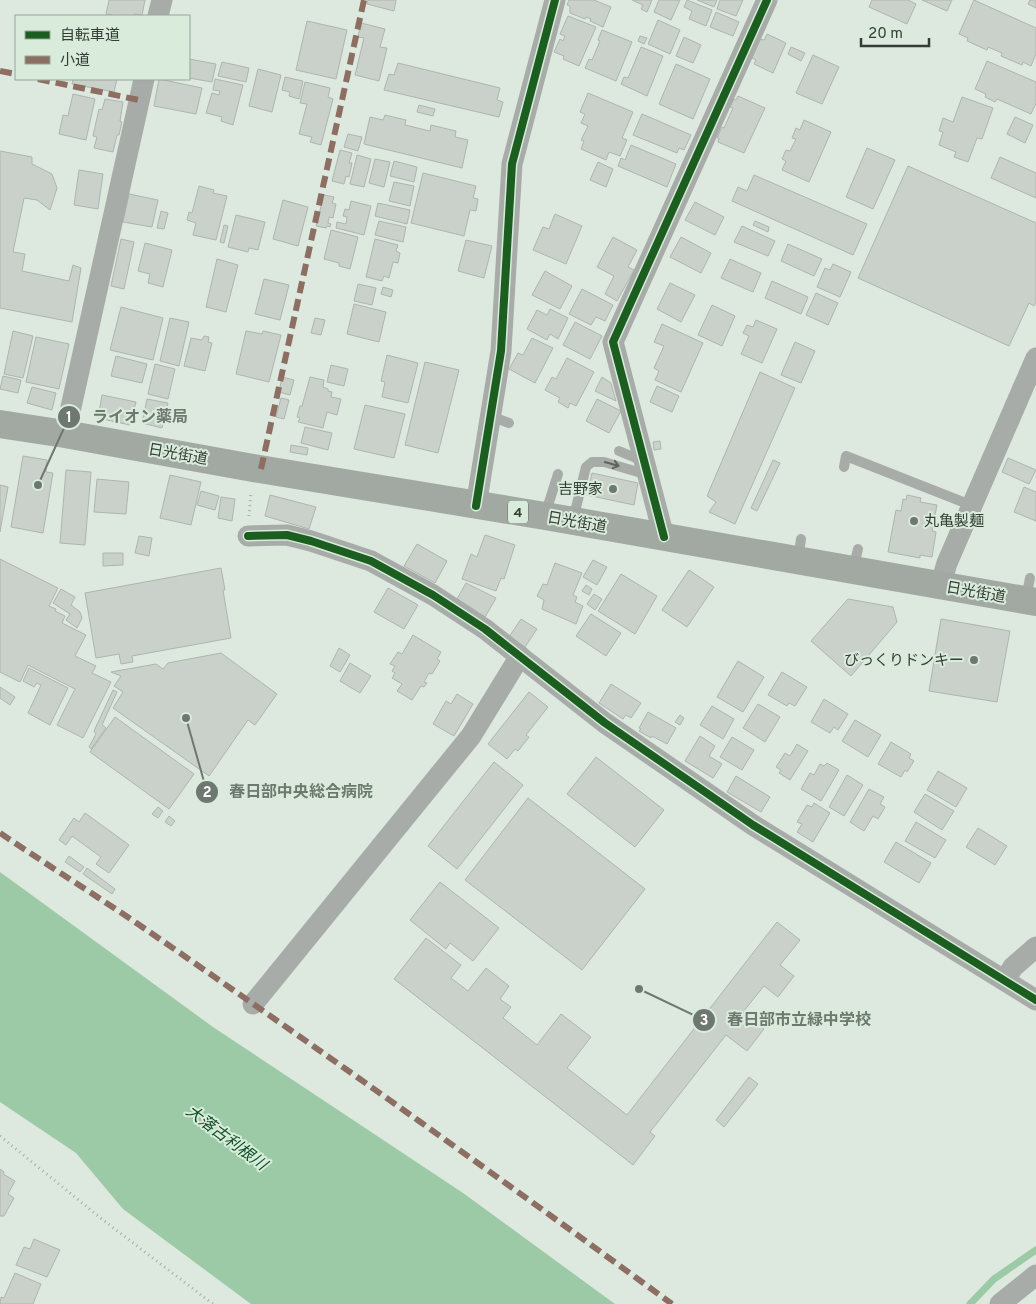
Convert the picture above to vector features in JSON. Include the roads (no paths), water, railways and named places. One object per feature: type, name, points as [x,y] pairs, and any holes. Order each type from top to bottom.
[{"type":"highway","name":"日光街道","points":[[0,424],[664,537],[799,550],[855,560],[940,586],[1031,593]]},
{"type":"street","points":[[158,15],[162,0]]},
{"type":"street","points":[[476,506],[499,420],[501,351],[512,164],[555,0]]},
{"type":"street","points":[[664,537],[613,342],[767,0]]},
{"type":"street","points":[[65,434],[144,80]]},
{"type":"street","points":[[940,586],[947,562],[968,530],[973,506],[1036,358]]},
{"type":"street","points":[[248,536],[287,535],[311,541],[371,561],[433,594],[485,629],[605,722],[753,825],[1036,1000]]},
{"type":"street","points":[[253,1004],[471,736],[520,656]]},
{"type":"street","points":[[1005,980],[1013,967],[1036,947]]},
{"type":"street","points":[[1000,1304],[1036,1274]]},
{"type":"lane","points":[[619,451],[646,468]]},
{"type":"lane","points":[[844,467],[846,456],[973,506]]},
{"type":"lane","points":[[573,521],[586,467],[592,462],[646,468]]},
{"type":"lane","points":[[545,516],[558,474]]},
{"type":"water","name":"大落古利根川","points":[[0,872],[213,1027],[463,1193],[615,1304],[251,1304],[123,1209],[76,1153],[0,1102]]},
{"type":"waterway","points":[[970,1304],[994,1279],[1036,1250]]},
{"type":"place","name":"ライオン薬局","points":[[38,485]]},
{"type":"place","name":"吉野家","points":[[613,489]]},
{"type":"place","name":"丸亀製麺","points":[[914,521]]},
{"type":"place","name":"びっくりドンキー","points":[[974,660]]},
{"type":"place","name":"春日部中央総合病院","points":[[186,718]]},
{"type":"place","name":"春日部市立緑中学校","points":[[639,989]]}]
